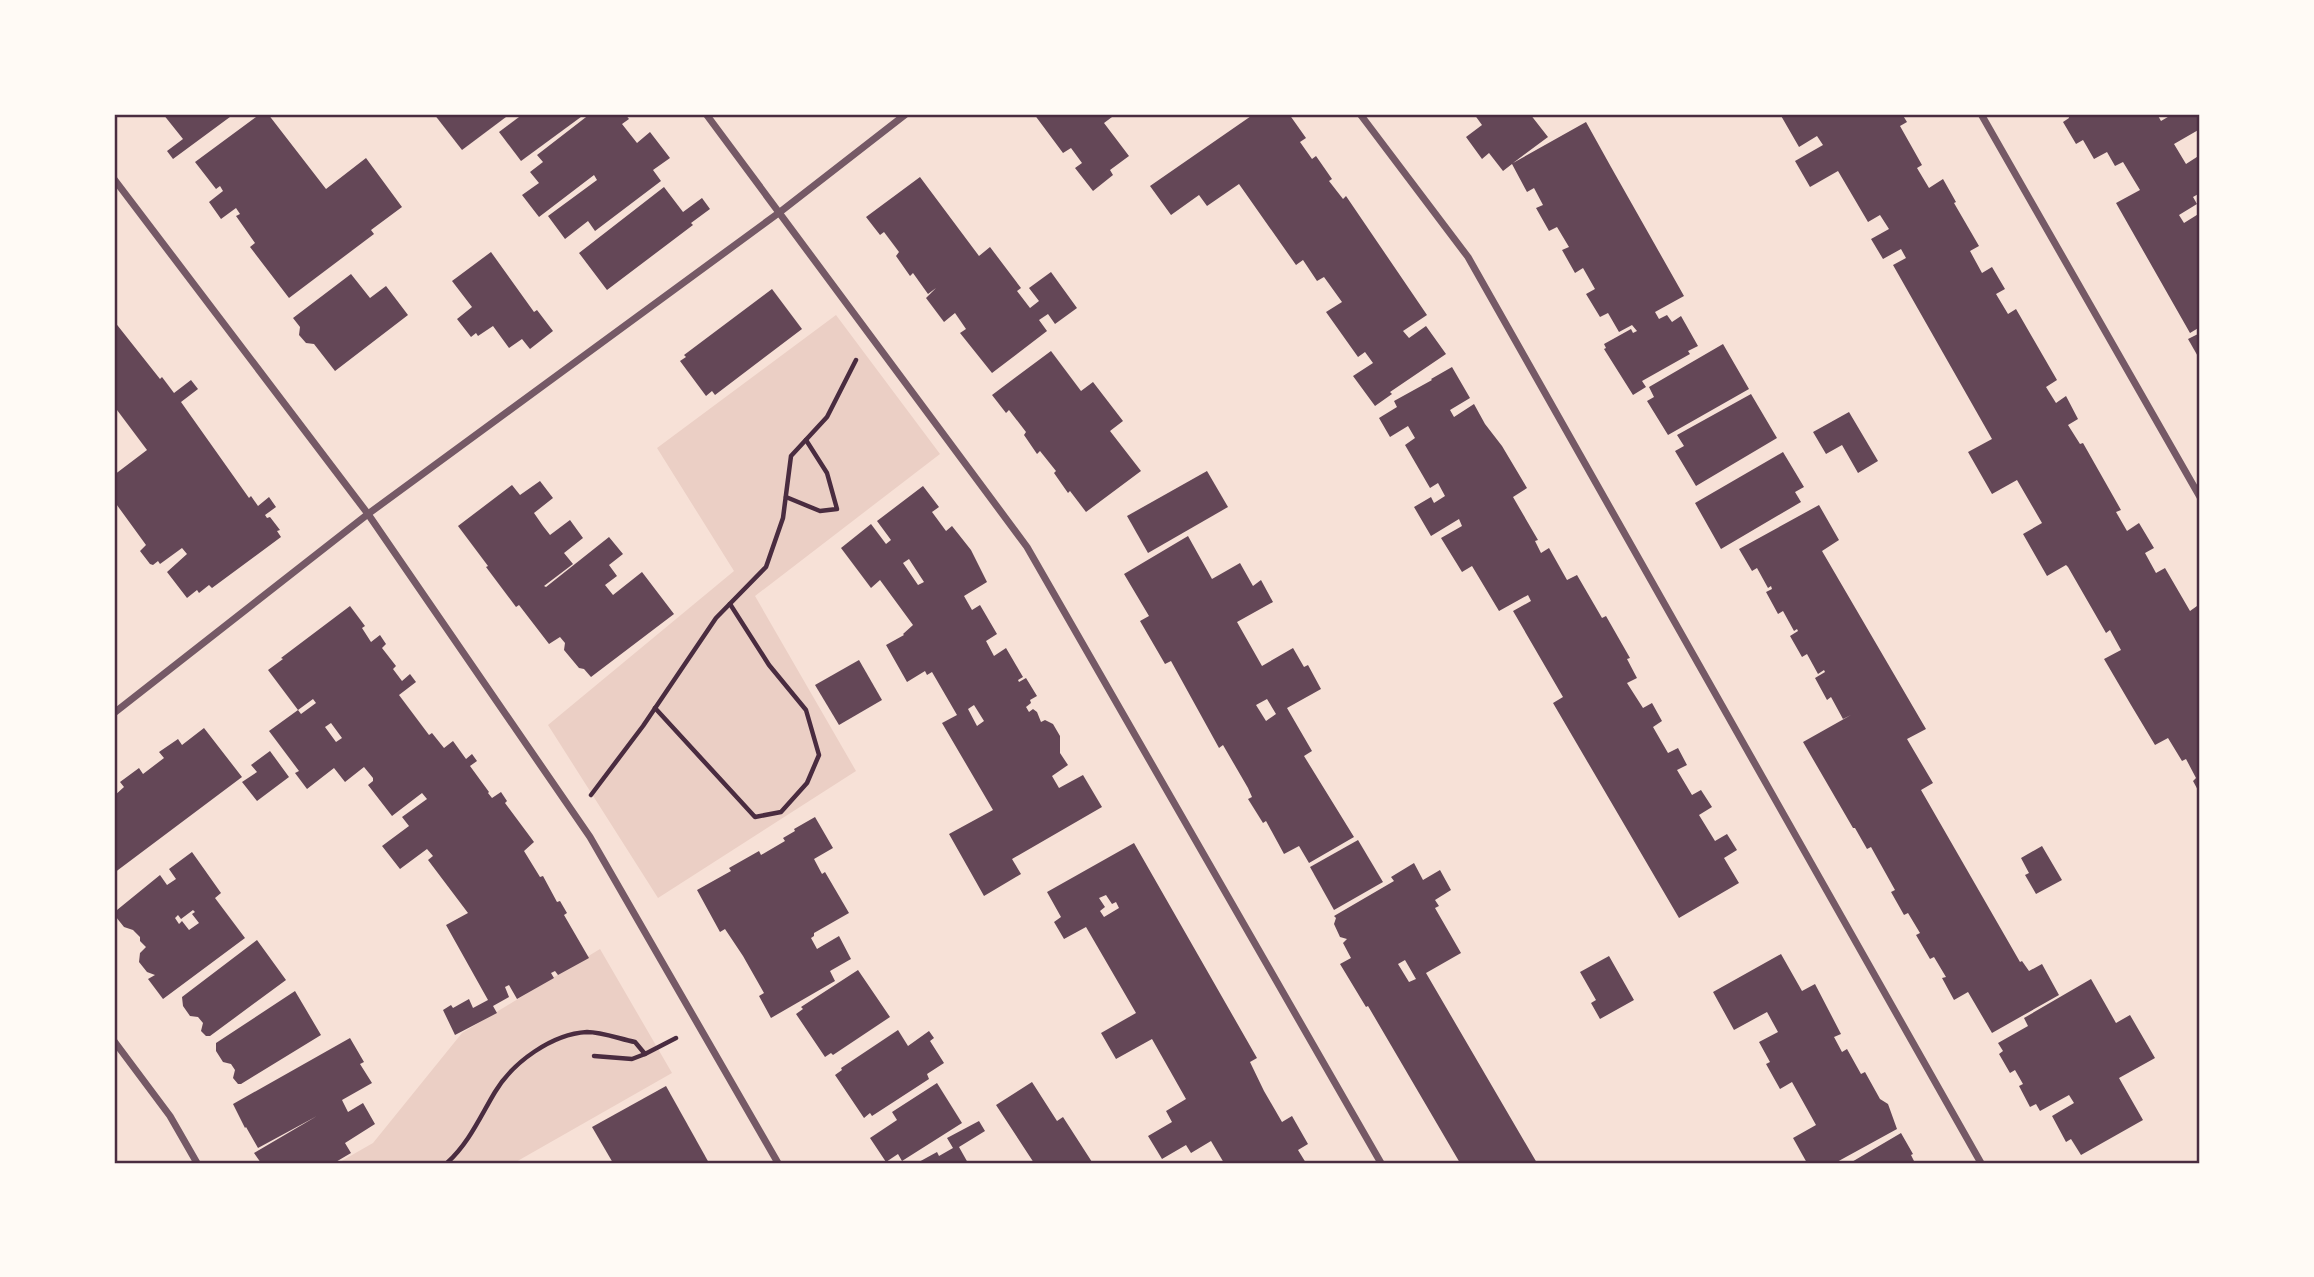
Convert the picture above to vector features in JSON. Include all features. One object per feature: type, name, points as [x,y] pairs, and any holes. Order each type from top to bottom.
[{"type":"street","points":[[706,114],[1027,547],[1381,1163]]},
{"type":"street","points":[[114,713],[368,514],[780,212],[906,114]]},
{"type":"street","points":[[1360,114],[1468,257],[1981,1163]]},
{"type":"street","points":[[1982,114],[2200,497]]},
{"type":"street","points":[[114,179],[368,514],[590,837],[778,1163]]},
{"type":"street","points":[[114,1041],[170,1116],[197,1163]]},
{"type":"path","points":[[575,816],[655,708],[716,618],[766,567],[783,518],[791,456],[827,417],[870,334]]},
{"type":"path","points":[[786,497],[820,510],[837,509],[827,473],[806,440]]},
{"type":"path","points":[[655,708],[755,817],[781,812],[807,783],[819,755],[806,710],[769,665],[730,604]]},
{"type":"path","points":[[594,1056],[632,1059],[698,1026]]},
{"type":"path","points":[[447,1163],[476,1128],[497,1089],[517,1066],[537,1049],[588,1032],[635,1042],[645,1054]]},
{"type":"shaded area","points":[[836,315],[940,454],[755,596],[856,771],[658,898],[548,725],[734,571],[657,448]]},
{"type":"shaded area","points":[[600,949],[672,1073],[514,1163],[338,1163],[373,1143],[462,1033]]},
{"type":"building","points":[[163,114],[234,114],[173,159],[167,151],[183,139]]},
{"type":"building","points":[[260,114],[268,114],[326,189],[366,158],[402,207],[371,230],[374,234],[289,298],[250,247],[255,243],[236,216],[240,214],[236,208],[221,219],[209,202],[223,191],[220,186],[216,189],[195,162]]},
{"type":"building","points":[[434,114],[510,114],[462,150]]},
{"type":"building","points":[[523,114],[585,114],[521,161],[499,132]]},
{"type":"building","points":[[590,114],[625,114],[629,119],[622,124],[637,143],[650,132],[670,158],[653,170],[661,181],[595,231],[588,221],[565,239],[548,216],[597,180],[594,175],[539,217],[522,195],[539,183],[530,172],[543,162],[537,155]]},
{"type":"building","points":[[1034,114],[1116,114],[1104,123],[1129,156],[1110,170],[1113,175],[1093,191],[1075,168],[1082,163],[1071,148],[1063,153]]},
{"type":"building","points":[[1254,114],[1289,114],[1306,138],[1300,142],[1312,159],[1316,156],[1332,179],[1329,181],[1343,199],[1346,196],[1427,315],[1403,331],[1409,338],[1426,326],[1446,354],[1390,392],[1392,394],[1375,406],[1353,376],[1373,363],[1365,352],[1358,357],[1326,312],[1342,302],[1324,277],[1317,281],[1303,260],[1296,265],[1239,184],[1207,206],[1199,195],[1171,215],[1150,186]]},
{"type":"building","points":[[1474,114],[1530,114],[1548,137],[1513,163],[1586,122],[1684,296],[1655,312],[1659,319],[1667,315],[1672,322],[1681,316],[1698,346],[1688,351],[1690,354],[1642,381],[1646,387],[1633,395],[1604,349],[1604,344],[1631,329],[1633,333],[1637,331],[1632,325],[1619,332],[1608,313],[1600,317],[1586,294],[1595,289],[1583,268],[1575,273],[1562,250],[1569,247],[1557,227],[1549,231],[1536,208],[1543,205],[1534,188],[1527,192],[1512,164],[1503,171],[1489,153],[1482,159],[1466,137],[1482,125]]},
{"type":"building","points":[[1780,114],[1851,114],[1853,117],[1858,114],[1902,114],[1907,122],[1900,126],[1922,165],[1917,168],[1929,188],[1943,179],[1979,246],[1970,251],[1982,273],[1992,267],[2005,289],[1996,294],[2008,314],[2016,309],[2057,380],[2046,387],[2056,403],[2066,396],[2078,419],[2068,425],[2080,444],[2083,443],[2121,510],[2116,512],[2127,531],[2139,523],[2154,548],[2145,553],[2156,573],[2165,568],[2190,611],[2197,606],[2200,612],[2200,794],[2193,781],[2196,778],[2186,759],[2182,761],[2168,738],[2155,745],[2104,659],[2121,650],[2110,630],[2106,633],[2068,567],[2066,565],[2047,576],[2023,534],[2042,523],[2017,480],[1992,494],[1968,452],[1992,439],[1893,265],[1906,258],[1901,249],[1883,259],[1871,239],[1889,229],[1880,215],[1868,222],[1838,171],[1810,187],[1795,161],[1823,145],[1817,136],[1799,147]]},
{"type":"building","points":[[2068,114],[2157,114],[2161,121],[2173,114],[2200,114],[2200,129],[2174,144],[2186,164],[2200,155],[2200,193],[2193,197],[2197,204],[2179,215],[2184,223],[2200,213],[2200,327],[2190,333],[2116,203],[2140,190],[2123,162],[2115,166],[2107,152],[2094,159],[2083,140],[2076,144],[2063,122],[2069,118]]},
{"type":"building","points":[[920,177],[979,256],[990,247],[1021,288],[1017,291],[1030,308],[1039,301],[1029,288],[1051,272],[1077,308],[1055,324],[1048,314],[1039,320],[1047,331],[992,373],[960,333],[966,329],[955,313],[944,322],[926,298],[936,288],[928,294],[913,273],[910,276],[896,256],[899,252],[884,232],[880,235],[866,217]]},
{"type":"building","points":[[664,187],[683,212],[702,198],[710,209],[607,290],[579,253]]},
{"type":"building","points":[[491,252],[534,312],[537,310],[553,331],[530,349],[522,339],[509,348],[493,326],[478,336],[476,333],[471,337],[457,319],[472,307],[452,281]]},
{"type":"building","points":[[351,274],[370,298],[386,286],[408,315],[335,371],[314,344],[306,343],[299,335],[300,327],[293,318]]},
{"type":"building","points":[[772,289],[802,329],[715,395],[712,391],[706,396],[680,361],[686,357],[684,355]]},
{"type":"building","points":[[114,321],[174,393],[191,380],[198,389],[181,402],[249,498],[251,496],[258,506],[269,497],[276,507],[265,515],[270,517],[280,530],[277,531],[281,537],[212,588],[209,585],[187,598],[167,572],[187,554],[182,548],[160,564],[158,561],[150,564],[140,551],[146,545],[114,501],[114,475],[147,450],[117,410],[114,413]]},
{"type":"building","points":[[2200,333],[2200,360],[2188,339]]},
{"type":"building","points":[[1723,344],[1749,389],[1668,435],[1647,401],[1654,397],[1649,387]]},
{"type":"building","points":[[1051,351],[1081,391],[1093,382],[1123,421],[1110,431],[1141,471],[1086,512],[1070,491],[1068,493],[1054,473],[1056,471],[1040,451],[1037,454],[1024,435],[1026,432],[1009,410],[1006,413],[992,395]]},
{"type":"building","points":[[1452,367],[1470,398],[1450,410],[1454,417],[1474,404],[1502,446],[1527,488],[1513,497],[1538,540],[1535,541],[1541,553],[1549,548],[1567,580],[1577,575],[1602,618],[1606,616],[1630,658],[1627,659],[1637,678],[1627,683],[1643,708],[1652,703],[1662,721],[1653,727],[1668,753],[1678,748],[1687,765],[1677,770],[1692,795],[1701,790],[1712,807],[1699,815],[1715,841],[1727,834],[1737,850],[1724,858],[1739,883],[1679,918],[1553,703],[1563,697],[1513,611],[1531,601],[1528,595],[1499,611],[1472,566],[1462,572],[1441,538],[1462,526],[1459,519],[1431,536],[1414,507],[1431,497],[1434,503],[1445,496],[1438,483],[1430,488],[1405,445],[1415,438],[1408,426],[1390,437],[1379,418],[1397,407],[1394,401]]},
{"type":"building","points":[[1751,394],[1777,438],[1696,486],[1675,451],[1684,446],[1677,435]]},
{"type":"building","points":[[1849,412],[1878,461],[1858,473],[1842,445],[1826,454],[1813,432]]},
{"type":"building","points":[[1783,452],[1804,487],[1795,492],[1801,502],[1721,549],[1695,503]]},
{"type":"building","points":[[1207,471],[1228,507],[1148,553],[1127,516]]},
{"type":"building","points":[[540,481],[553,498],[534,513],[543,526],[550,535],[570,520],[583,538],[564,553],[573,564],[544,586],[609,537],[623,554],[609,565],[617,576],[605,585],[613,595],[642,572],[674,614],[591,677],[584,669],[579,668],[564,650],[565,643],[560,637],[549,644],[519,605],[516,607],[458,526],[512,485],[520,495]]},
{"type":"building","points":[[923,486],[939,507],[932,512],[946,531],[952,526],[971,550],[987,582],[964,596],[972,610],[980,605],[997,634],[986,641],[994,656],[1006,648],[1023,677],[1019,682],[1026,678],[1037,696],[1030,700],[1031,703],[1026,707],[1029,712],[1033,709],[1041,722],[1045,720],[1053,724],[1060,736],[1060,753],[1068,765],[1052,776],[1059,788],[1083,775],[1102,807],[1012,859],[1021,874],[984,896],[949,834],[993,810],[942,723],[957,715],[932,672],[927,675],[925,671],[907,682],[886,645],[904,635],[913,625],[880,580],[871,588],[841,548],[871,524],[886,544],[891,540],[877,521]],"holes":[[[909,559],[924,582],[918,585],[903,563]],[[974,705],[984,721],[977,726],[968,709]]]},
{"type":"building","points":[[1819,505],[1839,540],[1822,551],[1926,729],[1907,739],[1933,783],[1921,790],[2020,962],[2022,961],[2029,971],[2042,964],[2059,995],[1992,1033],[1968,992],[1954,1000],[1942,978],[1946,977],[1934,957],[1930,959],[1916,935],[1920,933],[1908,913],[1904,915],[1891,892],[1895,890],[1871,847],[1867,849],[1853,828],[1803,742],[1851,715],[1843,719],[1831,697],[1827,700],[1815,678],[1825,672],[1824,670],[1818,674],[1807,654],[1802,657],[1790,636],[1798,631],[1797,629],[1794,631],[1783,611],[1778,614],[1766,592],[1772,589],[1771,586],[1768,588],[1757,568],[1752,571],[1739,549]]},
{"type":"building","points":[[1188,536],[1212,579],[1240,563],[1253,586],[1261,580],[1273,602],[1237,622],[1262,666],[1293,648],[1304,667],[1308,665],[1321,689],[1287,708],[1312,751],[1304,756],[1354,837],[1309,863],[1299,846],[1284,854],[1266,821],[1263,823],[1248,799],[1252,797],[1248,788],[1223,745],[1219,748],[1171,661],[1165,664],[1140,621],[1149,616],[1124,574]],"holes":[[[1267,699],[1276,714],[1266,721],[1256,705]]]},
{"type":"building","points":[[350,606],[365,626],[362,628],[371,642],[380,635],[386,644],[382,648],[396,666],[393,669],[402,681],[410,674],[416,682],[399,695],[429,735],[432,733],[444,748],[453,741],[466,759],[472,754],[477,761],[470,766],[488,793],[492,798],[501,792],[507,801],[505,803],[534,842],[524,851],[540,877],[543,876],[557,902],[560,901],[567,913],[564,915],[589,958],[558,975],[555,971],[551,973],[554,978],[517,999],[509,985],[505,987],[509,997],[493,1006],[497,1013],[455,1035],[443,1010],[469,999],[473,1008],[488,1000],[446,925],[468,913],[428,860],[433,856],[427,849],[400,869],[382,846],[409,826],[402,817],[427,799],[422,793],[392,816],[368,785],[373,778],[364,767],[345,782],[334,768],[307,789],[295,773],[299,771],[269,731],[298,710],[268,670]],"holes":[[[313,699],[316,703],[301,714],[298,710]],[[331,723],[342,738],[336,742],[325,727]]]},
{"type":"building","points":[[859,660],[882,700],[839,725],[815,685]]},
{"type":"building","points":[[204,728],[242,777],[114,873],[114,796],[124,787],[120,782],[139,768],[143,774],[164,758],[159,752],[178,739],[182,745]]},
{"type":"building","points":[[270,751],[289,777],[257,801],[242,782],[257,772],[251,765]]},
{"type":"building","points":[[815,817],[833,848],[814,859],[822,874],[825,872],[849,913],[814,933],[811,938],[817,949],[839,936],[851,959],[830,971],[835,981],[771,1018],[759,996],[764,993],[743,956],[725,929],[720,932],[697,890],[759,851],[761,855],[785,841],[783,838],[795,831],[794,829]]},
{"type":"building","points":[[1358,840],[1383,882],[1334,910],[1310,867]]},
{"type":"building","points":[[1134,843],[1257,1058],[1250,1062],[1264,1091],[1282,1122],[1292,1116],[1308,1144],[1298,1150],[1306,1163],[1224,1163],[1211,1141],[1191,1153],[1186,1145],[1162,1159],[1148,1136],[1172,1122],[1166,1111],[1186,1099],[1152,1039],[1116,1059],[1101,1033],[1136,1013],[1086,927],[1064,939],[1054,922],[1061,917],[1047,892]],"holes":[[[1106,895],[1112,904],[1116,902],[1119,908],[1104,917],[1100,911],[1105,907],[1099,898]]]},
{"type":"building","points":[[2042,846],[2062,880],[2036,894],[2025,875],[2029,873],[2021,858]]},
{"type":"building","points":[[192,852],[221,893],[215,898],[245,938],[163,999],[148,979],[155,975],[147,972],[139,962],[140,953],[146,947],[133,930],[124,927],[116,917],[117,910],[160,875],[167,885],[176,879],[169,869]],"holes":[[[193,910],[195,912],[192,914],[199,923],[189,930],[182,921],[179,924],[175,918],[178,915],[181,919]]]},
{"type":"building","points":[[1414,863],[1423,880],[1440,870],[1451,890],[1435,900],[1439,906],[1435,908],[1461,953],[1426,973],[1537,1163],[1460,1163],[1368,1006],[1366,1007],[1340,964],[1351,958],[1343,943],[1347,939],[1340,937],[1334,924],[1334,916],[1394,881],[1391,877]],"holes":[[[1405,960],[1416,979],[1409,982],[1398,964]]]},
{"type":"building","points":[[257,940],[286,980],[210,1036],[206,1036],[201,1031],[203,1023],[198,1017],[190,1016],[183,1006],[182,997]]},
{"type":"building","points":[[1781,954],[1802,991],[1815,984],[1841,1034],[1834,1037],[1842,1052],[1847,1049],[1861,1074],[1865,1072],[1880,1099],[1888,1104],[1897,1129],[1835,1163],[1807,1163],[1793,1138],[1816,1125],[1792,1082],[1780,1089],[1766,1064],[1770,1062],[1759,1042],[1778,1032],[1767,1012],[1734,1030],[1713,992]]},
{"type":"building","points":[[1609,956],[1634,1000],[1600,1019],[1591,1003],[1596,1000],[1580,972]]},
{"type":"building","points":[[858,970],[890,1017],[833,1055],[831,1053],[825,1057],[796,1014],[803,1009],[801,1007]]},
{"type":"building","points":[[2091,979],[2116,1023],[2130,1015],[2155,1058],[2119,1078],[2143,1120],[2081,1155],[2071,1139],[2066,1142],[2052,1116],[2074,1103],[2069,1095],[2040,1111],[2036,1104],[2030,1107],[2019,1086],[2023,1084],[2015,1070],[2010,1073],[1999,1054],[2003,1051],[1998,1043],[2028,1026],[2024,1018]]},
{"type":"building","points":[[295,991],[321,1035],[238,1084],[233,1078],[235,1070],[231,1064],[223,1062],[216,1051],[216,1043]]},
{"type":"building","points":[[898,1030],[908,1046],[929,1031],[934,1038],[930,1041],[944,1063],[927,1074],[929,1079],[872,1116],[870,1113],[864,1118],[835,1075],[841,1068]]},
{"type":"building","points":[[350,1038],[364,1062],[360,1064],[372,1083],[342,1100],[348,1112],[363,1103],[375,1124],[345,1143],[351,1153],[334,1163],[261,1163],[254,1153],[317,1116],[258,1148],[233,1104]]},
{"type":"building","points":[[1032,1082],[1057,1121],[1063,1117],[1092,1162],[1034,1163],[996,1105]]},
{"type":"building","points":[[937,1083],[962,1123],[902,1161],[898,1154],[886,1162],[870,1138],[897,1120],[892,1112]]},
{"type":"building","points":[[666,1086],[709,1163],[613,1163],[592,1127]]},
{"type":"building","points":[[979,1121],[985,1131],[959,1147],[968,1163],[917,1163],[937,1152],[939,1156],[953,1148],[947,1138]]},
{"type":"building","points":[[1901,1133],[1915,1163],[1850,1163]]}]
